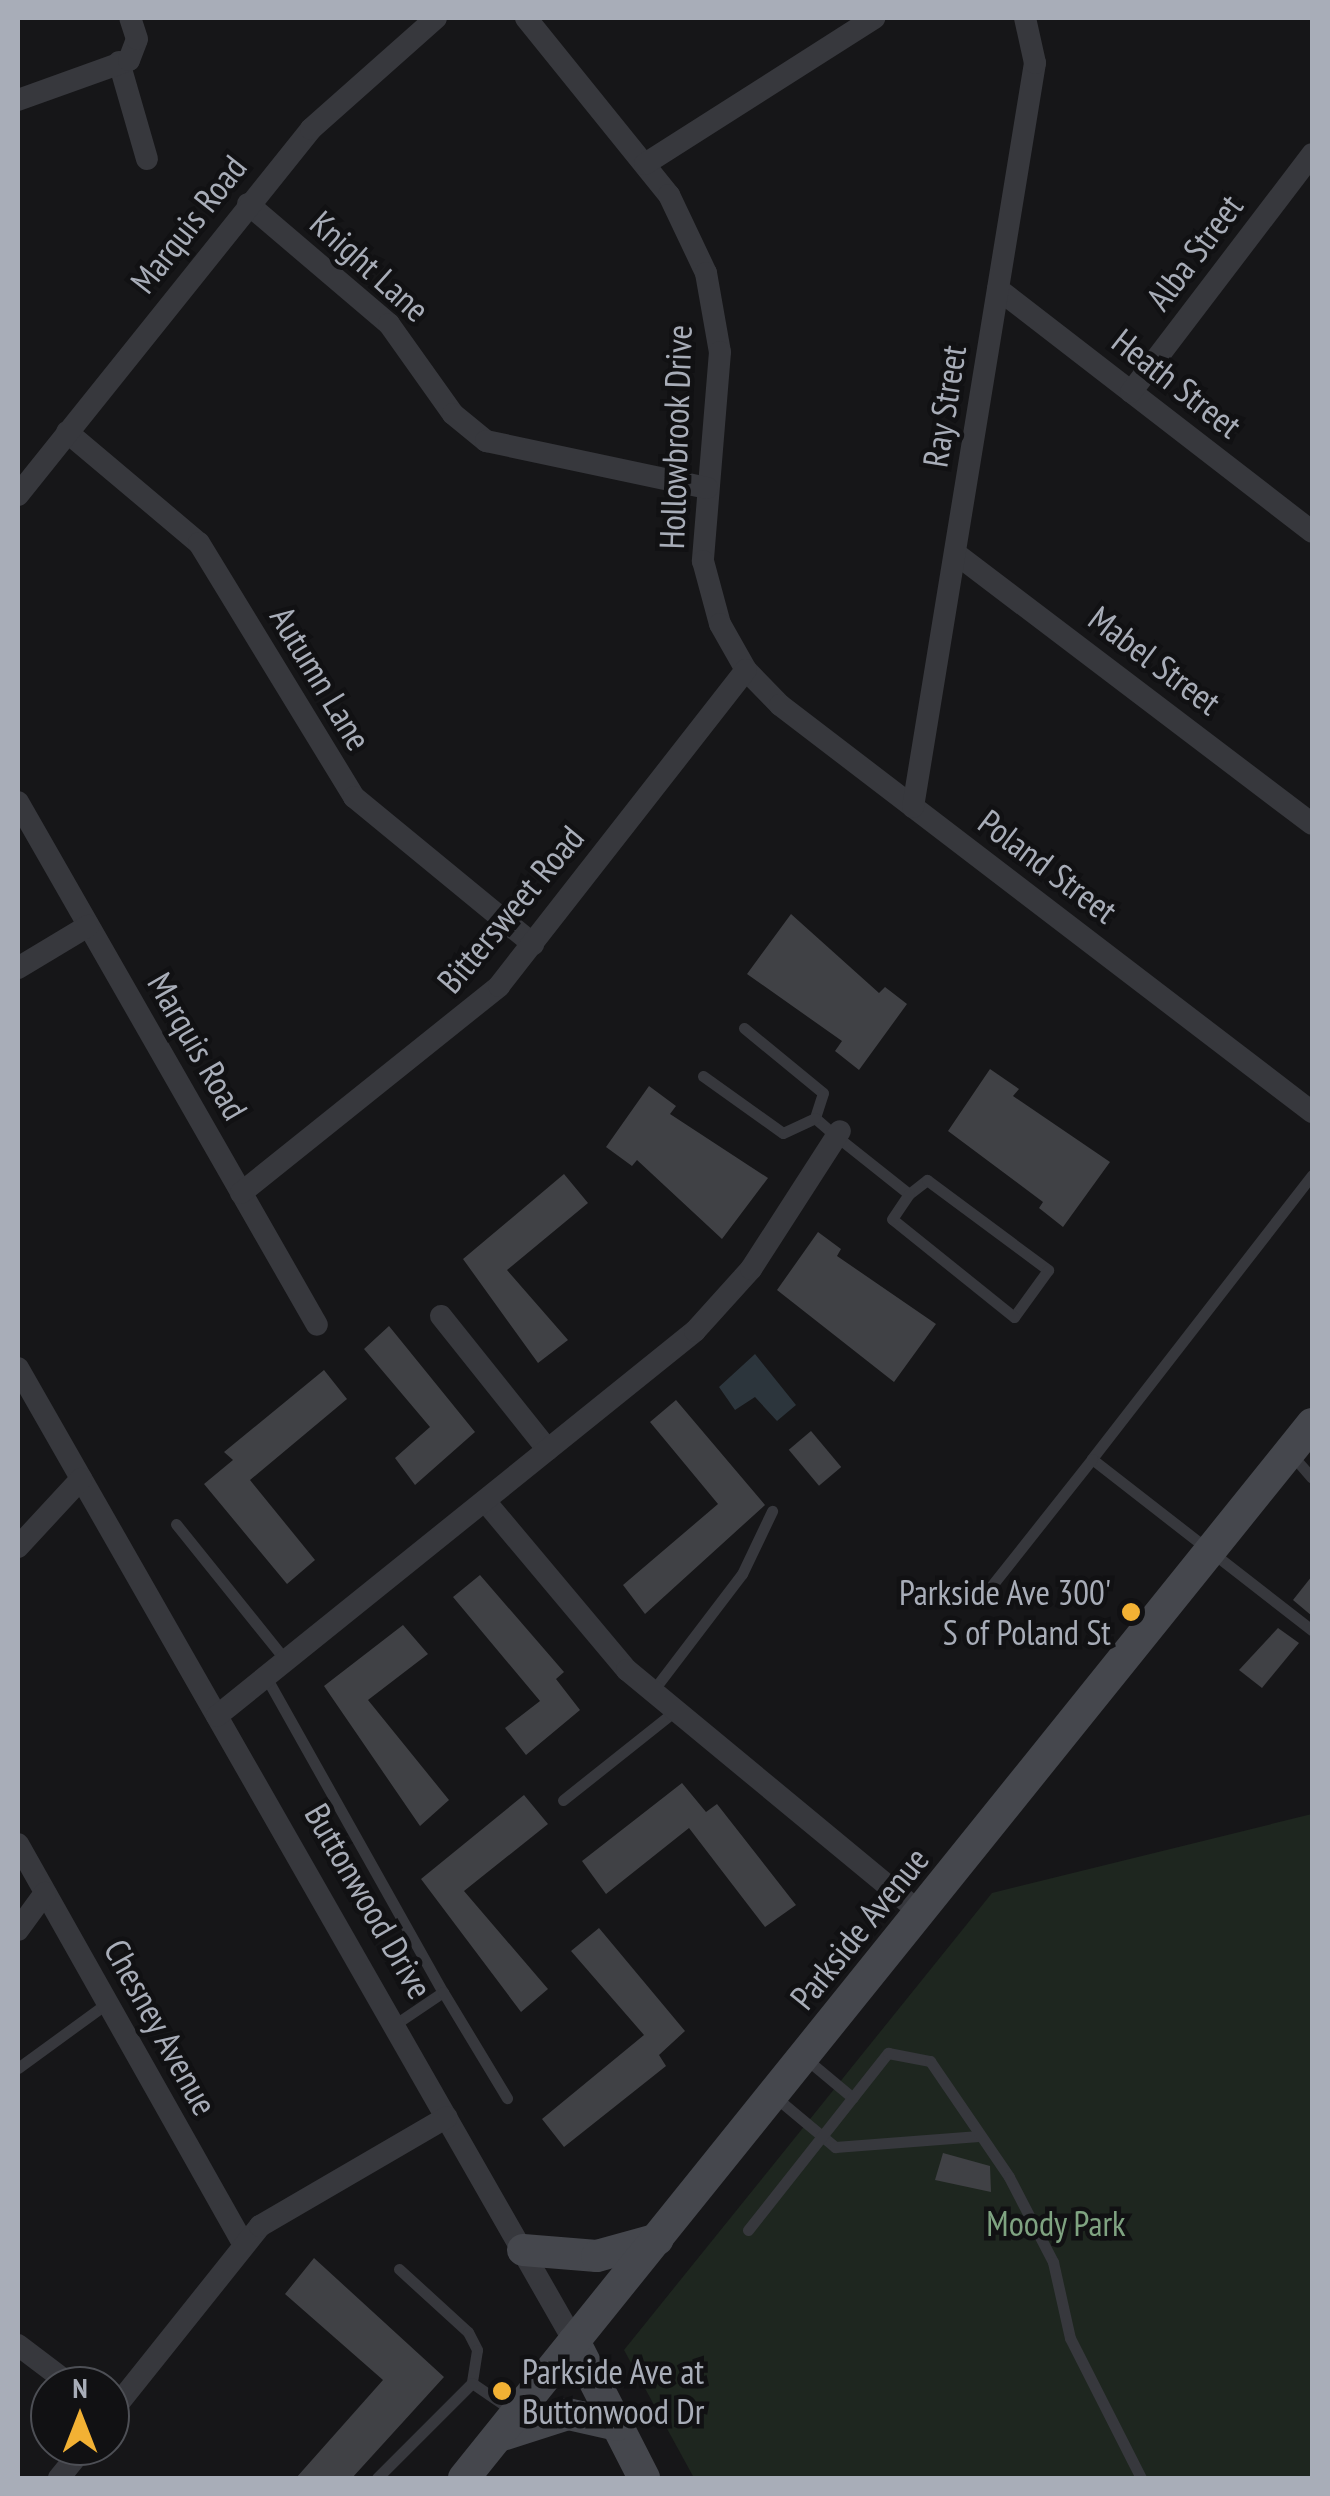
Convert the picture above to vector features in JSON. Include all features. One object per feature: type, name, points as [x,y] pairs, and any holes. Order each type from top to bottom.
[{"type":"main road","name":"Parkside Avenue","points":[[464,2478],[922,1914],[1312,1424]]},
{"type":"main road","points":[[522,2250],[597,2256],[658,2238]]},
{"type":"main road","name":"Buttonwood Drive","points":[[574,2342],[644,2478]]},
{"type":"main road","points":[[507,2425],[568,2414],[617,2425]]},
{"type":"street","points":[[18,100],[118,62],[135,50],[130,18]]},
{"type":"street","name":"Marquis Road","points":[[18,495],[248,204],[321,119],[436,18]]},
{"type":"street","name":"Hollowbrook Drive","points":[[526,18],[645,164],[690,233],[715,309],[720,389],[706,488],[709,595],[746,670]]},
{"type":"street","points":[[645,164],[874,18]]},
{"type":"street","name":"Ray Street","points":[[914,807],[1035,63],[1025,18]]},
{"type":"street","points":[[118,62],[148,160]]},
{"type":"street","name":"Alba Street","points":[[1131,392],[1312,154]]},
{"type":"street","name":"Knight Lane","points":[[248,204],[389,324],[453,414],[486,441],[706,488]]},
{"type":"street","name":"Heath Street","points":[[998,289],[1312,532]]},
{"type":"street","name":"Autumn Lane","points":[[68,432],[199,543],[354,797],[533,944]]},
{"type":"street","name":"Mabel Street","points":[[955,553],[1312,824]]},
{"type":"street","name":"Bittersweet Road","points":[[241,1193],[464,1020],[533,944],[746,670]]},
{"type":"street","name":"Poland Street","points":[[746,670],[914,807],[1312,1112]]},
{"type":"street","name":"Marquis Road","points":[[18,802],[317,1325]]},
{"type":"street","points":[[18,968],[88,926]]},
{"type":"street","points":[[217,1716],[548,1450],[724,1302],[838,1134]]},
{"type":"street","points":[[441,1316],[548,1450]]},
{"type":"street","name":"Buttonwood Drive","points":[[18,1368],[574,2342]]},
{"type":"street","points":[[18,1547],[81,1479]]},
{"type":"street","points":[[485,1501],[590,1633],[652,1692],[922,1914]]},
{"type":"street","name":"Chesney Avenue","points":[[18,1844],[244,2245]]},
{"type":"street","points":[[18,1930],[45,1893]]},
{"type":"street","points":[[130,2389],[260,2226],[447,2118]]},
{"type":"street","points":[[18,2345],[46,2366]]},
{"type":"lane","points":[[703,1076],[783,1134],[815,1118],[823,1093],[744,1028]]},
{"type":"lane","points":[[815,1118],[909,1194]]},
{"type":"lane","points":[[989,1589],[1312,1176]]},
{"type":"lane","points":[[926,1180],[1048,1270],[1014,1317],[892,1219],[909,1194],[926,1180]]},
{"type":"lane","points":[[1290,1453],[1312,1478]]},
{"type":"lane","points":[[1092,1460],[1312,1630]]},
{"type":"lane","points":[[652,1692],[742,1574],[772,1511]]},
{"type":"lane","points":[[176,1524],[286,1661]]},
{"type":"lane","points":[[266,1678],[442,1992],[507,2098]]},
{"type":"lane","points":[[563,1800],[675,1711]]},
{"type":"lane","points":[[394,2025],[442,1992]]},
{"type":"lane","points":[[18,2068],[107,2003]]},
{"type":"lane","points":[[748,2230],[888,2053],[919,2056],[979,2136],[1053,2262],[1070,2338],[1141,2478]]},
{"type":"lane","points":[[805,2058],[853,2098]]},
{"type":"lane","points":[[774,2096],[821,2138],[851,2150],[979,2136]]},
{"type":"lane","points":[[377,2478],[472,2383],[477,2350],[468,2332],[399,2269]]},
{"type":"lane","points":[[472,2383],[507,2425]]},
{"type":"green space","name":"Moody Park","points":[[1312,1814],[1312,2478],[694,2478],[624,2350],[992,1893]]},
{"type":"shaded area","points":[[755,1354],[796,1405],[777,1421],[755,1397],[735,1410],[719,1387]]},
{"type":"building","points":[[791,914],[879,993],[885,987],[907,1004],[859,1070],[835,1051],[842,1041],[747,974]]},
{"type":"building","points":[[990,1069],[1019,1089],[1013,1096],[1110,1162],[1063,1227],[1039,1208],[1043,1202],[948,1131]]},
{"type":"building","points":[[649,1086],[676,1106],[670,1114],[768,1178],[722,1239],[637,1160],[632,1166],[606,1147]]},
{"type":"building","points":[[564,1174],[588,1203],[507,1270],[568,1340],[538,1363],[463,1259]]},
{"type":"building","points":[[818,1232],[841,1249],[837,1256],[936,1324],[894,1382],[777,1290]]},
{"type":"building","points":[[389,1326],[475,1432],[415,1485],[395,1458],[430,1427],[364,1349]]},
{"type":"building","points":[[324,1370],[347,1399],[250,1480],[315,1560],[287,1584],[204,1484],[233,1460],[224,1452]]},
{"type":"building","points":[[676,1400],[765,1505],[645,1614],[623,1585],[718,1504],[650,1422]]},
{"type":"building","points":[[811,1431],[841,1467],[819,1486],[789,1450]]},
{"type":"building","points":[[480,1575],[564,1672],[556,1679],[580,1710],[526,1755],[505,1728],[540,1701],[453,1597]]},
{"type":"building","points":[[1312,1576],[1312,1616],[1293,1600]]},
{"type":"building","points":[[403,1625],[428,1654],[368,1700],[449,1800],[420,1826],[324,1686]]},
{"type":"building","points":[[1278,1628],[1299,1643],[1262,1688],[1239,1670]]},
{"type":"building","points":[[682,1783],[706,1812],[717,1804],[796,1905],[765,1927],[689,1828],[606,1894],[582,1861]]},
{"type":"building","points":[[524,1795],[548,1824],[464,1891],[548,1989],[521,2012],[421,1879]]},
{"type":"building","points":[[599,1928],[685,2031],[659,2055],[666,2066],[564,2147],[542,2119],[644,2035],[571,1951]]},
{"type":"building","points":[[943,2153],[990,2166],[991,2192],[935,2180]]},
{"type":"building","points":[[314,2258],[444,2377],[352,2478],[296,2478],[383,2380],[285,2294]]},
{"type":"place","name":"Parkside Ave 300' S of Poland St","points":[[1131,1612]]},
{"type":"place","name":"Parkside Ave at Buttonwood Dr","points":[[502,2391]]}]
